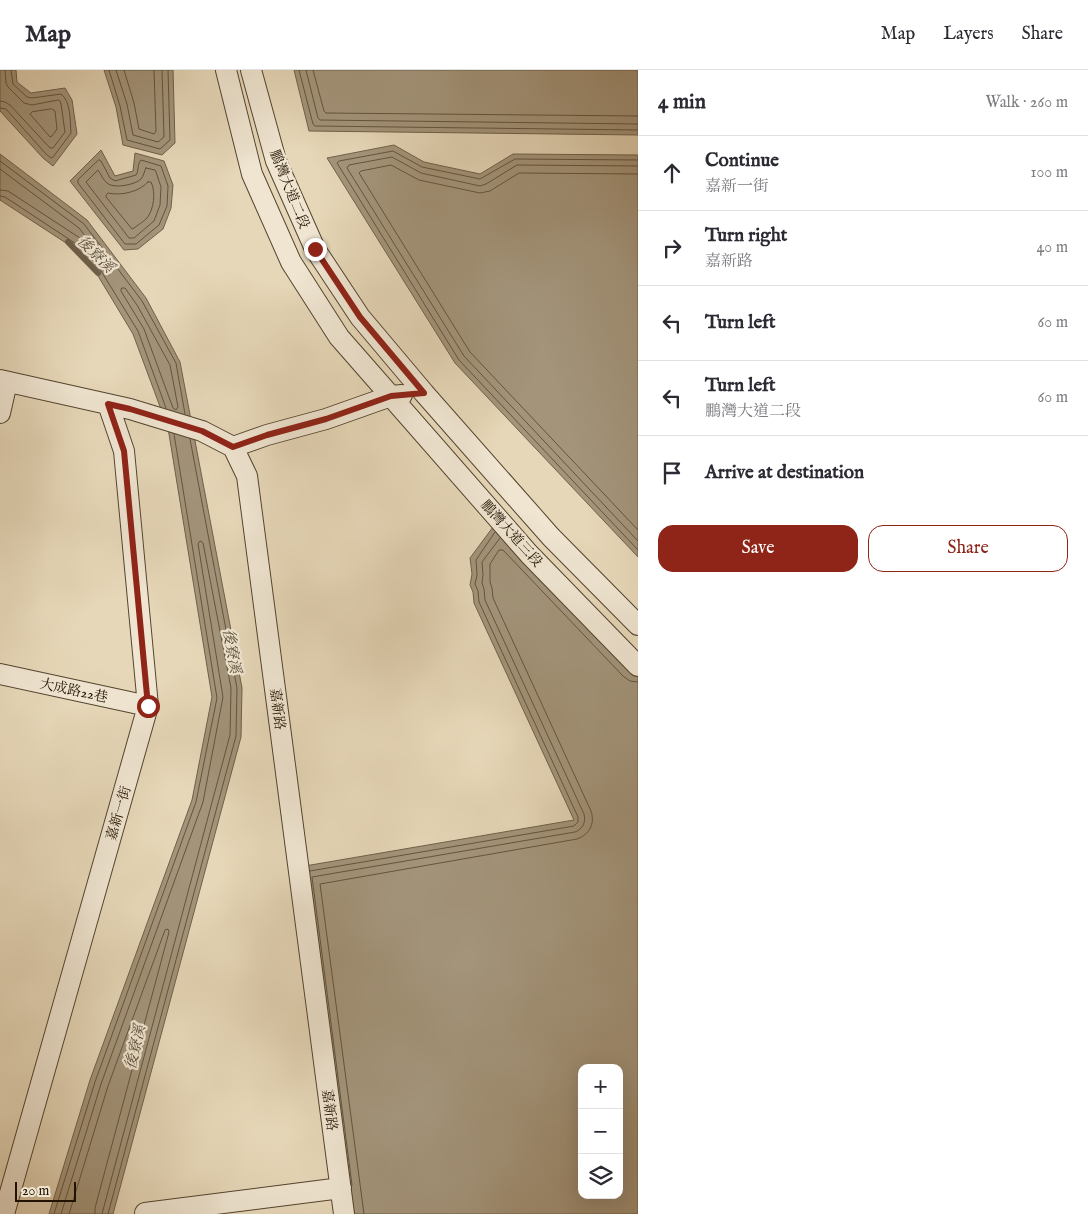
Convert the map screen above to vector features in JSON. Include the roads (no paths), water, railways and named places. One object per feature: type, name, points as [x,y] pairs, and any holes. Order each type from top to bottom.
[{"type":"street","name":"鵬灣大道二段","points":[[226,70],[252,174],[291,262],[339,336],[391,396]]},
{"type":"street","name":"鵬灣大道二段","points":[[251,70],[276,161],[315,249],[360,317],[424,393]]},
{"type":"street","points":[[0,413],[4,381],[130,409],[202,431],[233,447],[267,435],[326,419],[391,396],[424,393]]},
{"type":"street","name":"鵬灣大道三段","points":[[424,393],[551,537],[638,625]]},
{"type":"street","name":"鵬灣大道三段","points":[[391,396],[530,554],[638,666]]},
{"type":"street","name":"嘉新一街","points":[[4,1214],[148,706],[124,451],[108,404]]},
{"type":"street","name":"嘉新路","points":[[233,447],[247,476],[344,1214]]},
{"type":"street","name":"大成路22巷","points":[[0,674],[148,706]]},
{"type":"street","points":[[145,1214],[341,1188]]},
{"type":"water","points":[[0,70],[16,70],[17,82],[31,93],[65,88],[72,100],[77,134],[53,166],[43,158],[0,111]]},
{"type":"water","points":[[104,70],[173,70],[175,143],[162,155],[123,145],[116,107]]},
{"type":"water","points":[[294,70],[638,70],[638,135],[309,131]]},
{"type":"water","points":[[394,145],[424,162],[480,174],[513,154],[638,155],[638,557],[455,363],[327,158]]},
{"type":"water","points":[[101,150],[115,176],[133,171],[135,153],[164,161],[173,185],[171,208],[163,229],[138,249],[124,250],[70,181]]},
{"type":"water","points":[[0,154],[87,220],[146,298],[180,362],[242,688],[241,737],[113,1214],[49,1214],[90,1080],[192,800],[212,697],[168,428],[133,334],[86,256],[0,200]]},
{"type":"water","points":[[499,519],[638,665],[638,1214],[345,1214],[299,867],[574,820],[474,603],[470,585],[472,574],[470,558]]},
{"type":"waterway","name":"後寮溪","points":[[68,242],[98,273]]}]
